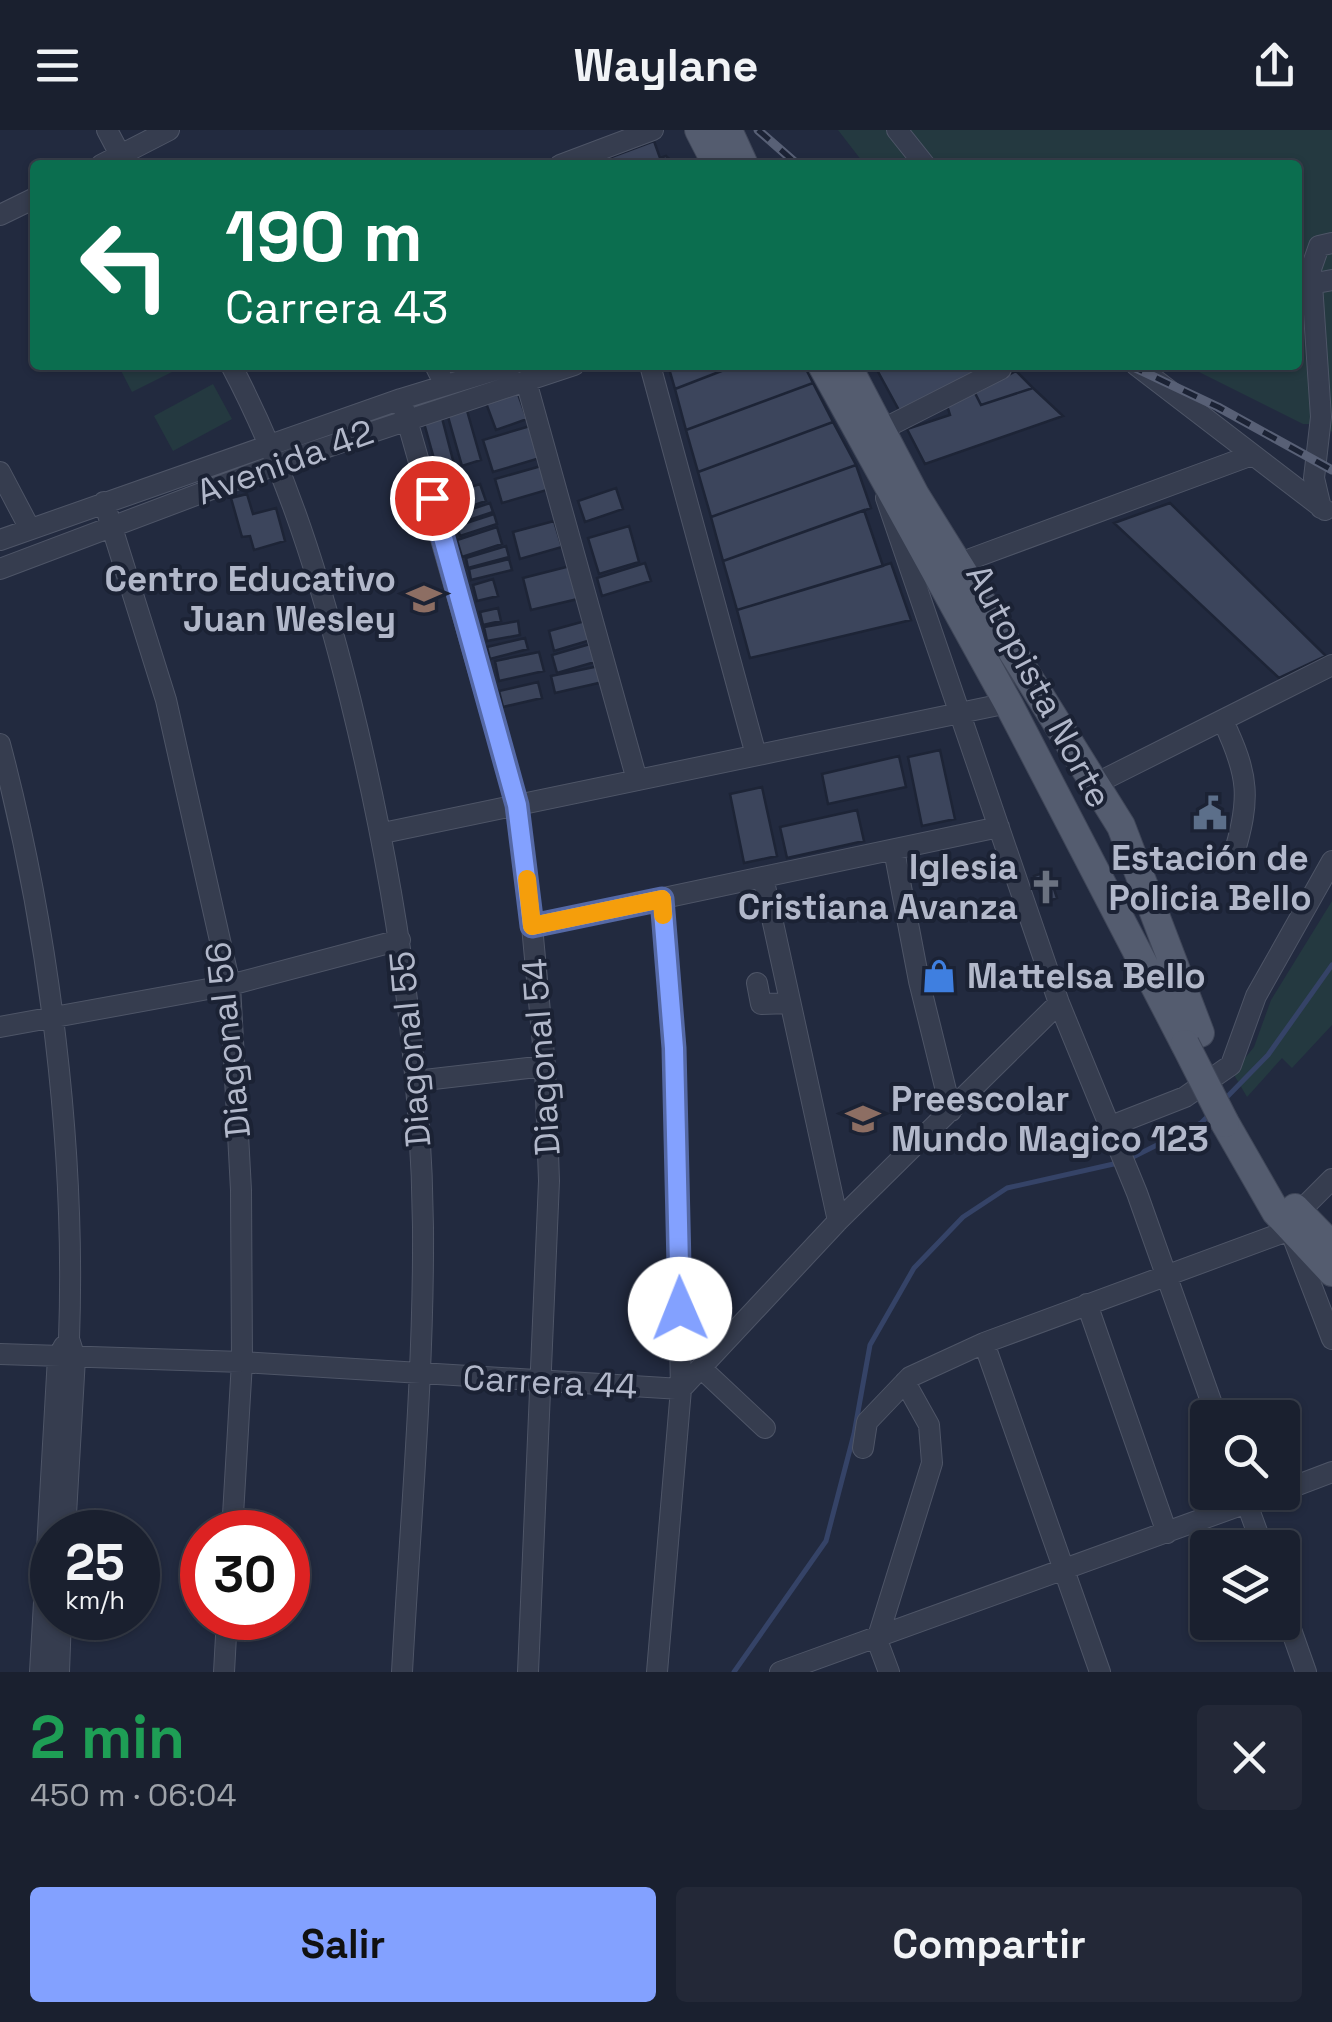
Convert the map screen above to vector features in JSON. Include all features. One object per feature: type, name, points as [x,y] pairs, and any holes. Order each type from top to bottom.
[{"type":"main road","points":[[699,130],[714,160]]},
{"type":"main road","points":[[728,130],[742,160]]},
{"type":"main road","name":"Autopista Norte","points":[[825,370],[1193,1038]]},
{"type":"main road","name":"Autopista Norte","points":[[850,370],[956,564],[1097,783],[1141,874],[1193,1038]]},
{"type":"main road","points":[[1193,1038],[1231,1116],[1255,1178],[1332,1272]]},
{"type":"main road","points":[[1294,1221],[1332,1246]]},
{"type":"street","points":[[107,130],[123,160],[168,130]]},
{"type":"street","points":[[573,160],[653,130]]},
{"type":"street","points":[[897,130],[921,160]]},
{"type":"street","points":[[0,216],[30,201]]},
{"type":"street","points":[[1327,512],[1314,478],[1320,417],[1322,282],[1312,257],[1318,246],[1332,243]]},
{"type":"street","name":"Diagonal 55","points":[[233,370],[274,453],[334,635],[383,833],[400,940],[416,1082],[422,1228],[402,1672]]},
{"type":"street","points":[[437,370],[444,385]]},
{"type":"street","points":[[651,370],[756,755]]},
{"type":"street","points":[[881,430],[999,370]]},
{"type":"street","points":[[1142,370],[1327,512]]},
{"type":"street","points":[[519,373],[636,780]]},
{"type":"street","name":"Avenida 42","points":[[404,408],[444,385],[519,373]]},
{"type":"street","name":"Avenida 42","points":[[0,540],[104,502],[274,453],[519,373]]},
{"type":"street","name":"Diagonal 54","points":[[404,408],[517,805],[532,926],[545,1066],[549,1181],[528,1672]]},
{"type":"street","name":"Avenida 42","points":[[0,568],[111,525],[274,453]]},
{"type":"street","points":[[956,564],[1252,455]]},
{"type":"street","points":[[0,472],[30,529]]},
{"type":"street","points":[[878,472],[1059,1002],[1137,1193],[1211,1400]]},
{"type":"street","points":[[1294,488],[1314,478]]},
{"type":"street","name":"Diagonal 56","points":[[104,502],[166,700],[230,985],[242,1190],[242,1362],[233,1510]]},
{"type":"street","points":[[1097,783],[1332,665]]},
{"type":"street","points":[[383,833],[1008,704]]},
{"type":"street","points":[[1223,721],[1241,760],[1247,791],[1244,819],[1232,857]]},
{"type":"street","points":[[0,744],[33,880],[66,1162],[65,1510]]},
{"type":"street","points":[[532,926],[999,827]]},
{"type":"street","points":[[894,850],[951,1111]]},
{"type":"street","points":[[1111,1126],[1186,1096],[1231,1065],[1256,996],[1332,860]]},
{"type":"street","points":[[763,877],[838,1222]]},
{"type":"street","points":[[657,1672],[682,1389],[674,1048],[662,899]]},
{"type":"street","points":[[0,1027],[230,985],[400,940]]},
{"type":"street","points":[[757,983],[762,1004],[790,1003]]},
{"type":"street","name":"Carrera 44","points":[[0,1354],[67,1351],[418,1376],[682,1389],[838,1222],[1059,1002]]},
{"type":"street","points":[[416,1082],[545,1066]]},
{"type":"street","points":[[864,1448],[867,1422],[905,1382],[984,1342],[1166,1275],[1294,1221],[1332,1179]]},
{"type":"street","points":[[1294,1221],[1332,1339]]},
{"type":"street","points":[[1087,1304],[1167,1533]]},
{"type":"street","points":[[984,1342],[1100,1672]]},
{"type":"street","points":[[40,1672],[67,1351]]},
{"type":"street","points":[[701,1368],[765,1428]]},
{"type":"street","points":[[888,1672],[877,1640],[932,1463],[929,1425],[905,1382]]},
{"type":"street","points":[[1300,1484],[1332,1472]]},
{"type":"street","points":[[780,1672],[849,1644],[877,1640],[1167,1533],[1218,1510]]},
{"type":"street","points":[[58,1672],[60,1640]]},
{"type":"street","points":[[224,1672],[226,1640]]},
{"type":"street","points":[[1295,1640],[1306,1672]]},
{"type":"shaded area","points":[[838,130],[1332,130],[1332,432],[1322,424],[1303,424],[1195,370],[1302,370],[1302,160],[861,160]]},
{"type":"shaded area","points":[[121,370],[176,370],[132,392]]},
{"type":"shaded area","points":[[213,384],[232,419],[173,451],[154,416]]},
{"type":"shaded area","points":[[1332,901],[1332,1025],[1292,1068],[1282,1058],[1247,1097],[1233,1073],[1254,1047],[1271,1000]]},
{"type":"building","points":[[654,141],[660,158],[666,156],[670,160],[603,160]]},
{"type":"building","points":[[669,370],[724,370],[675,389]]},
{"type":"building","points":[[724,370],[806,370],[813,383],[686,430],[675,389]]},
{"type":"building","points":[[877,370],[980,370],[900,412]]},
{"type":"building","points":[[1016,371],[1033,388],[981,405],[975,393]]},
{"type":"building","points":[[813,383],[833,422],[698,472],[686,430]]},
{"type":"building","points":[[1033,388],[1063,416],[925,464],[907,429],[950,415],[946,402],[975,393],[981,405]]},
{"type":"building","points":[[517,391],[527,419],[496,430],[486,403]]},
{"type":"building","points":[[466,407],[481,460],[462,466],[447,413]]},
{"type":"building","points":[[442,418],[455,468],[438,473],[424,423]]},
{"type":"building","points":[[833,422],[856,465],[711,517],[698,472]]},
{"type":"building","points":[[530,426],[540,458],[493,472],[483,440]]},
{"type":"building","points":[[856,465],[871,508],[723,561],[711,517]]},
{"type":"building","points":[[541,466],[547,490],[502,503],[495,479]]},
{"type":"building","points":[[480,484],[486,501],[451,513],[445,495]]},
{"type":"building","points":[[616,488],[623,509],[585,522],[578,501]]},
{"type":"building","points":[[247,494],[253,514],[276,508],[285,541],[254,550],[250,536],[242,537],[231,498]]},
{"type":"building","points":[[490,503],[493,512],[454,525],[451,516]]},
{"type":"building","points":[[1170,503],[1326,656],[1279,678],[1114,523]]},
{"type":"building","points":[[864,510],[883,566],[737,610],[723,561]]},
{"type":"building","points":[[494,514],[497,524],[460,536],[457,526]]},
{"type":"building","points":[[554,521],[562,547],[520,559],[513,532]]},
{"type":"building","points":[[629,526],[639,562],[599,574],[588,538]]},
{"type":"building","points":[[497,527],[502,544],[462,557],[457,540]]},
{"type":"building","points":[[506,546],[509,557],[468,568],[466,558]]},
{"type":"building","points":[[509,559],[512,570],[471,580],[469,569]]},
{"type":"building","points":[[645,563],[651,581],[602,596],[597,578]]},
{"type":"building","points":[[891,563],[911,620],[750,658],[737,610]]},
{"type":"building","points":[[574,565],[582,598],[531,610],[523,578]]},
{"type":"building","points":[[493,579],[498,596],[477,601],[473,585]]},
{"type":"building","points":[[498,608],[501,621],[483,625],[480,612]]},
{"type":"building","points":[[518,621],[520,635],[487,641],[484,627]]},
{"type":"building","points":[[585,621],[591,640],[554,651],[549,631]]},
{"type":"building","points":[[525,638],[528,649],[490,659],[487,647]]},
{"type":"building","points":[[590,644],[595,662],[557,673],[552,655]]},
{"type":"building","points":[[539,652],[544,671],[499,681],[495,661]]},
{"type":"building","points":[[599,666],[603,682],[555,693],[551,676]]},
{"type":"building","points":[[538,682],[542,698],[503,707],[499,691]]},
{"type":"building","points":[[940,750],[955,819],[922,826],[908,757]]},
{"type":"building","points":[[899,756],[906,787],[828,804],[822,774]]},
{"type":"building","points":[[762,787],[777,856],[744,863],[730,794]]},
{"type":"building","points":[[857,810],[864,841],[787,858],[780,827]]},
{"type":"building","name":"Iglesia Cristiana Avanza","points":[[1048,871],[1057,898],[1044,903],[1034,876]]},
{"type":"waterway","points":[[1225,1099],[1268,1055],[1332,965]]},
{"type":"waterway","points":[[1129,1159],[1201,1123],[1210,1114]]},
{"type":"waterway","points":[[734,1672],[826,1541],[854,1434],[870,1345],[914,1268],[963,1217],[1007,1188],[1118,1163]]},
{"type":"railway","points":[[758,130],[792,160]]},
{"type":"railway","points":[[1140,370],[1218,407],[1332,470]]},
{"type":"slow traffic","points":[[527,879],[532,926],[662,899],[663,915]]},
{"type":"place","name":"Centro Educativo Juan Wesley","points":[[424,599]]},
{"type":"place","name":"Estación de Policia Bello","points":[[1210,813]]},
{"type":"place","name":"Iglesia Cristiana Avanza","points":[[1046,887]]},
{"type":"place","name":"Mattelsa Bello","points":[[939,976]]},
{"type":"place","name":"Preescolar Mundo Magico 123","points":[[863,1119]]},
{"type":"route","points":[[432,498],[517,805],[532,926],[662,899],[674,1048],[680,1309]]}]
